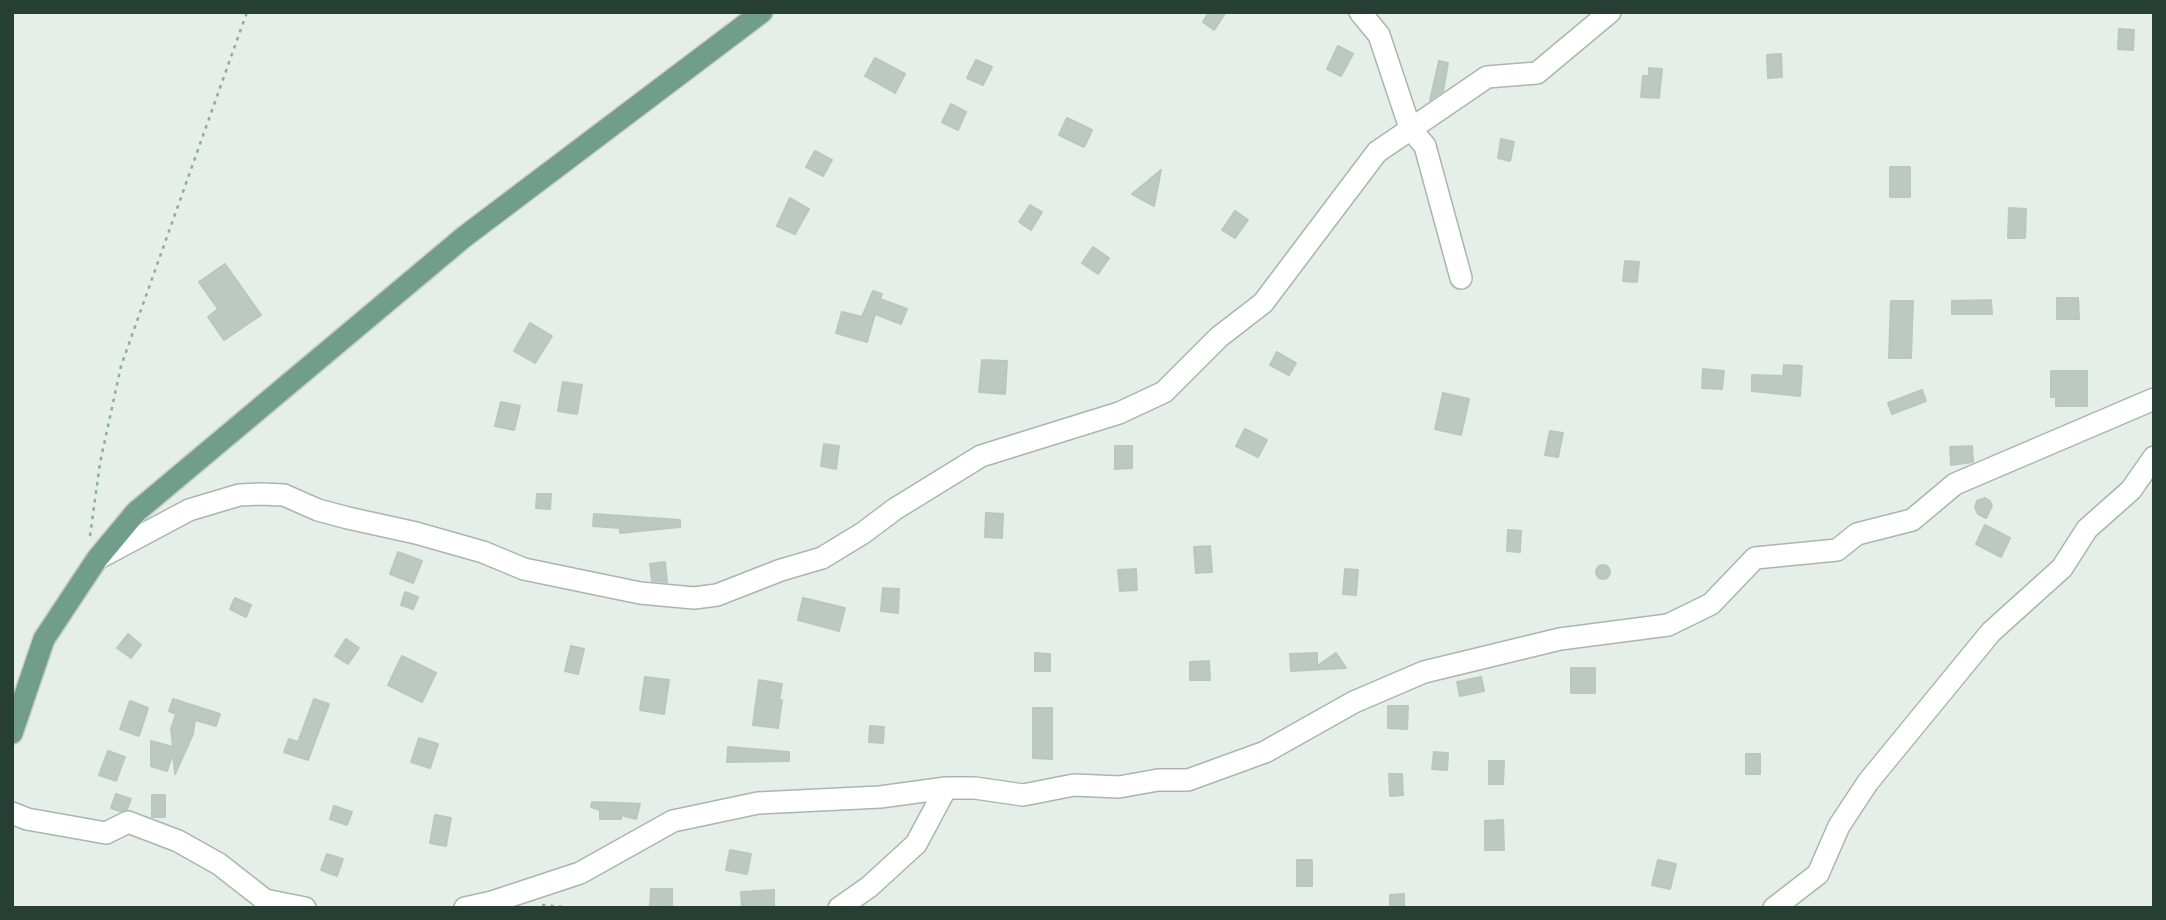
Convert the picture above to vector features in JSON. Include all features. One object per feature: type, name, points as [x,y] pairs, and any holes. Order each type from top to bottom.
[{"type":"main road","points":[[12,733],[44,639],[97,559],[136,512],[464,237],[762,12]]},
{"type":"street","points":[[1360,12],[1379,35],[1410,128],[1425,146],[1461,278]]},
{"type":"street","points":[[97,559],[189,510],[239,495],[284,495],[348,519],[416,533],[482,552],[524,569],[622,591],[694,598],[717,595],[781,570],[822,558],[981,456],[1119,413],[1164,393],[1219,337],[1263,303],[1377,152],[1487,77],[1537,73],[1611,12]]},
{"type":"street","points":[[465,908],[492,902],[580,873],[673,821],[758,803],[880,797],[946,788],[975,788],[1023,795],[1074,785],[1119,787],[1158,780],[1188,780],[1265,752],[1354,702],[1424,671],[1560,639],[1668,625],[1711,604],[1755,558],[1837,550],[1857,534],[1912,520],[1955,484],[2154,399]]},
{"type":"street","points":[[1774,908],[1818,874],[1839,826],[1868,782],[1991,632],[2062,568],[2087,529],[2131,490],[2154,457]]},
{"type":"street","points":[[839,908],[869,887],[916,844],[946,788]]},
{"type":"street","points":[[12,813],[27,819],[106,833],[128,822],[178,841],[219,864],[265,900],[305,908]]},
{"type":"path","points":[[97,559],[89,541],[100,463],[121,366],[247,12]]},
{"type":"building","points":[[1209,12],[1226,12],[1214,30],[1203,22]]},
{"type":"building","points":[[2119,29],[2134,30],[2133,50],[2118,49]]},
{"type":"building","points":[[1338,46],[1353,54],[1341,76],[1327,69]]},
{"type":"building","points":[[1781,54],[1782,77],[1768,78],[1767,55]]},
{"type":"building","points":[[875,58],[905,74],[895,93],[865,76]]},
{"type":"building","points":[[976,60],[992,67],[983,85],[967,78]]},
{"type":"building","points":[[1439,61],[1448,63],[1443,91],[1430,100]]},
{"type":"building","points":[[1649,68],[1662,69],[1659,98],[1641,97],[1643,76],[1649,76]]},
{"type":"building","points":[[951,104],[966,112],[958,130],[942,122]]},
{"type":"building","points":[[1067,118],[1092,130],[1084,147],[1059,135]]},
{"type":"building","points":[[1501,139],[1514,142],[1510,161],[1498,158]]},
{"type":"building","points":[[815,151],[832,160],[823,176],[806,167]]},
{"type":"building","points":[[1890,167],[1910,167],[1910,197],[1890,197]]},
{"type":"building","points":[[1161,170],[1154,206],[1132,194]]},
{"type":"building","points":[[790,198],[809,209],[795,234],[777,226]]},
{"type":"building","points":[[1030,205],[1042,212],[1031,230],[1019,222]]},
{"type":"building","points":[[2009,208],[2026,209],[2025,238],[2008,238]]},
{"type":"building","points":[[1235,211],[1248,220],[1235,238],[1222,230]]},
{"type":"building","points":[[1093,247],[1109,258],[1098,274],[1082,263]]},
{"type":"building","points":[[1625,261],[1639,262],[1637,282],[1623,281]]},
{"type":"building","points":[[225,264],[261,315],[224,340],[208,317],[218,309],[199,282]]},
{"type":"building","points":[[873,291],[882,294],[880,299],[907,309],[901,324],[875,314],[867,342],[836,333],[842,312],[862,317]]},
{"type":"building","points":[[2057,298],[2078,298],[2079,319],[2057,319]]},
{"type":"building","points":[[1991,300],[1992,314],[1952,314],[1952,301]]},
{"type":"building","points":[[1891,301],[1913,301],[1911,358],[1889,358]]},
{"type":"building","points":[[530,323],[552,336],[535,363],[514,351]]},
{"type":"building","points":[[1277,352],[1296,363],[1289,375],[1270,365]]},
{"type":"building","points":[[982,360],[1007,361],[1005,394],[979,392]]},
{"type":"building","points":[[1784,365],[1802,366],[1800,396],[1752,391],[1752,375],[1783,376]]},
{"type":"building","points":[[1703,369],[1724,371],[1722,389],[1702,388]]},
{"type":"building","points":[[2051,371],[2087,371],[2087,406],[2056,406],[2056,397],[2051,397]]},
{"type":"building","points":[[563,382],[582,385],[577,414],[558,411]]},
{"type":"building","points":[[1922,390],[1926,401],[1892,414],[1888,403]]},
{"type":"building","points":[[1443,393],[1469,399],[1461,435],[1435,429]]},
{"type":"building","points":[[501,402],[520,406],[514,430],[495,426]]},
{"type":"building","points":[[1245,429],[1267,440],[1258,457],[1236,446]]},
{"type":"building","points":[[1550,431],[1563,433],[1558,457],[1545,455]]},
{"type":"building","points":[[824,444],[839,446],[836,469],[821,466]]},
{"type":"building","points":[[1115,446],[1132,446],[1132,468],[1115,469]]},
{"type":"building","points":[[1972,446],[1973,462],[1951,465],[1950,447]]},
{"type":"building","points":[[537,494],[551,494],[550,509],[536,508]]},
{"type":"building","points":[[1985,498],[1992,506],[1986,518],[1978,514],[1975,507],[1977,501]]},
{"type":"building","points":[[986,513],[1003,514],[1002,538],[985,537]]},
{"type":"building","points":[[594,514],[680,520],[680,527],[620,533],[620,528],[593,526]]},
{"type":"building","points":[[1985,525],[2010,538],[2001,557],[1976,544]]},
{"type":"building","points":[[1508,530],[1521,531],[1520,552],[1507,551]]},
{"type":"building","points":[[1210,546],[1212,572],[1196,573],[1194,547]]},
{"type":"building","points":[[398,552],[422,561],[413,583],[390,574]]},
{"type":"building","points":[[665,562],[667,582],[652,581],[650,564]]},
{"type":"building","points":[[1603,565],[1608,567],[1608,577],[1603,579],[1598,577],[1596,572],[1598,567]]},
{"type":"building","points":[[1136,569],[1137,590],[1120,591],[1118,570]]},
{"type":"building","points":[[1345,569],[1358,570],[1356,595],[1343,594]]},
{"type":"building","points":[[883,588],[899,589],[898,613],[881,611]]},
{"type":"building","points":[[405,592],[418,597],[413,609],[401,605]]},
{"type":"building","points":[[235,598],[251,605],[246,617],[230,609]]},
{"type":"building","points":[[803,598],[845,608],[839,631],[798,620]]},
{"type":"building","points":[[128,634],[141,645],[131,658],[117,648]]},
{"type":"building","points":[[346,639],[359,648],[348,664],[335,656]]},
{"type":"building","points":[[571,646],[584,649],[578,674],[565,671]]},
{"type":"building","points":[[1035,653],[1050,654],[1050,671],[1035,671]]},
{"type":"building","points":[[1317,653],[1317,666],[1336,653],[1346,668],[1291,671],[1290,654]]},
{"type":"building","points":[[402,656],[436,673],[422,702],[388,685]]},
{"type":"building","points":[[1209,661],[1210,680],[1190,680],[1190,662]]},
{"type":"building","points":[[1571,668],[1595,668],[1595,693],[1571,693]]},
{"type":"building","points":[[645,677],[669,680],[664,714],[640,710]]},
{"type":"building","points":[[1481,677],[1484,691],[1460,696],[1457,682]]},
{"type":"building","points":[[759,680],[782,684],[778,728],[753,725]]},
{"type":"building","points":[[173,699],[220,714],[216,726],[195,720],[193,734],[175,774],[173,753],[167,771],[151,766],[151,741],[173,747],[171,729],[176,714],[169,711]]},
{"type":"building","points":[[314,699],[329,704],[308,760],[284,752],[289,739],[298,742]]},
{"type":"building","points":[[130,701],[148,708],[139,736],[120,729]]},
{"type":"building","points":[[1388,706],[1408,706],[1407,729],[1388,728]]},
{"type":"building","points":[[1033,708],[1052,708],[1052,759],[1033,758]]},
{"type":"building","points":[[870,726],[884,727],[883,743],[869,742]]},
{"type":"building","points":[[419,738],[438,744],[430,768],[411,762]]},
{"type":"building","points":[[728,747],[789,752],[789,761],[727,762]]},
{"type":"building","points":[[108,751],[125,757],[116,781],[99,775]]},
{"type":"building","points":[[1434,752],[1448,753],[1447,770],[1432,769]]},
{"type":"building","points":[[1746,754],[1760,754],[1760,774],[1746,774]]},
{"type":"building","points":[[1489,761],[1504,761],[1503,784],[1489,784]]},
{"type":"building","points":[[1389,774],[1402,774],[1403,795],[1390,796]]},
{"type":"building","points":[[116,794],[131,799],[127,809],[120,811],[111,808]]},
{"type":"building","points":[[152,795],[165,795],[165,817],[152,817]]},
{"type":"building","points":[[592,802],[640,804],[636,819],[621,815],[621,819],[600,819],[600,810],[591,807]]},
{"type":"building","points":[[334,806],[352,812],[347,825],[330,819]]},
{"type":"building","points":[[435,815],[451,818],[446,846],[430,843]]},
{"type":"building","points":[[1503,820],[1504,850],[1485,850],[1485,821]]},
{"type":"building","points":[[730,850],[751,854],[747,874],[726,870]]},
{"type":"building","points":[[327,854],[343,859],[337,876],[321,870]]},
{"type":"building","points":[[1297,860],[1312,860],[1312,886],[1297,886]]},
{"type":"building","points":[[1658,860],[1676,864],[1670,889],[1652,885]]},
{"type":"building","points":[[651,889],[672,889],[672,907],[650,906]]},
{"type":"building","points":[[774,890],[774,908],[742,908],[741,892]]},
{"type":"building","points":[[1404,894],[1404,908],[1390,908],[1390,895]]}]
